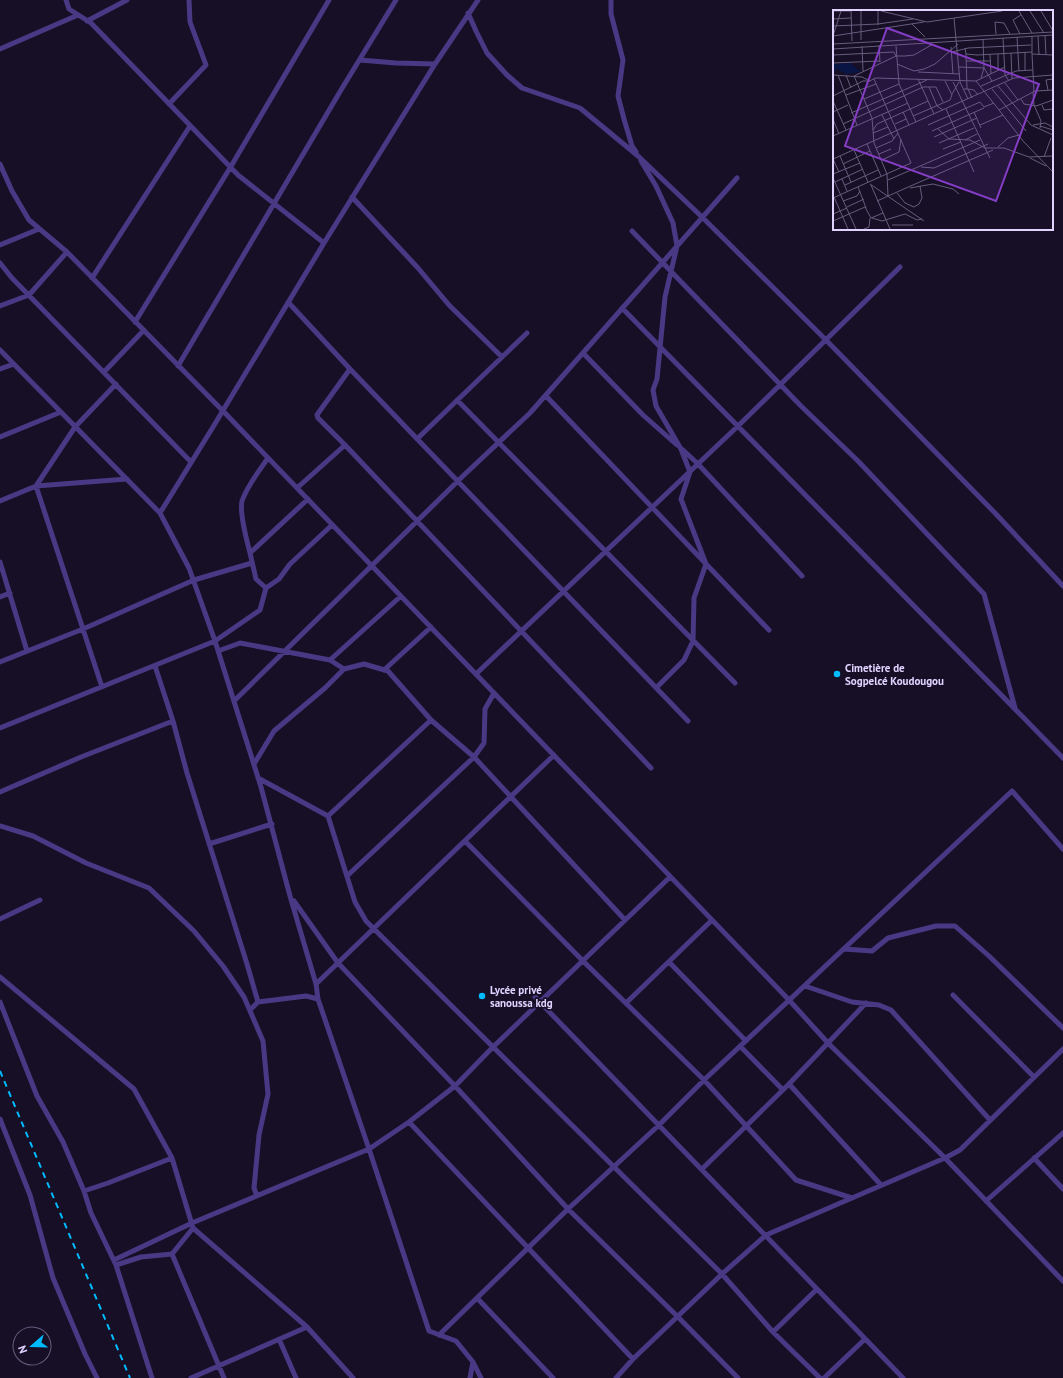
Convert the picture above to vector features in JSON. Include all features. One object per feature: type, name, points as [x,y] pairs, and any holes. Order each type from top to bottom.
[{"type":"street","points":[[66,0],[70,9],[91,23],[230,168],[324,243]]},
{"type":"street","points":[[87,21],[127,0]]},
{"type":"street","points":[[169,104],[206,65],[190,22],[189,0]]},
{"type":"street","points":[[135,322],[230,168],[328,0]]},
{"type":"street","points":[[178,366],[396,0]]},
{"type":"street","points":[[160,513],[352,197],[435,64],[478,0]]},
{"type":"street","points":[[611,0],[611,14],[623,60],[618,96],[624,119],[632,146],[656,186],[673,223],[677,246],[665,297],[657,379],[653,390],[656,406],[681,449],[690,472],[681,499],[706,564],[694,598],[692,627],[693,641],[684,660],[656,688]]},
{"type":"street","points":[[468,13],[487,54],[507,75],[522,88],[580,108],[638,156],[826,340],[995,513],[1063,586]]},
{"type":"street","points":[[0,49],[78,15]]},
{"type":"street","points":[[360,60],[435,64]]},
{"type":"street","points":[[92,278],[190,126]]},
{"type":"street","points":[[0,164],[12,191],[29,220],[67,252],[223,411],[789,1000],[828,1043],[946,1158],[1063,1281]]},
{"type":"street","points":[[234,701],[458,481],[530,414],[737,178]]},
{"type":"street","points":[[352,197],[418,268],[449,305],[502,357]]},
{"type":"street","points":[[0,245],[39,229]]},
{"type":"street","points":[[632,231],[781,385],[858,461],[984,594],[1015,709]]},
{"type":"street","points":[[0,306],[29,295],[67,252]]},
{"type":"street","points":[[0,263],[29,295],[192,462]]},
{"type":"street","points":[[476,674],[781,385],[900,267]]},
{"type":"street","points":[[288,302],[350,369],[688,721]]},
{"type":"street","points":[[622,308],[1063,758]]},
{"type":"street","points":[[104,372],[144,330]]},
{"type":"street","points":[[417,439],[527,333]]},
{"type":"street","points":[[0,350],[160,513],[189,568],[215,641],[272,824],[290,896],[316,984],[318,999],[370,1149],[429,1331],[456,1341],[473,1362],[481,1378]]},
{"type":"street","points":[[583,353],[643,415],[698,464],[802,576]]},
{"type":"street","points":[[0,369],[14,364]]},
{"type":"street","points":[[350,369],[317,415],[318,418],[651,768]]},
{"type":"street","points":[[36,486],[75,427],[116,384]]},
{"type":"street","points":[[546,396],[769,630]]},
{"type":"street","points":[[457,400],[735,683]]},
{"type":"street","points":[[0,437],[61,412]]},
{"type":"street","points":[[296,488],[345,445]]},
{"type":"street","points":[[266,588],[256,579],[241,511],[242,501],[268,458]]},
{"type":"street","points":[[0,501],[36,486],[127,479]]},
{"type":"street","points":[[36,486],[102,687]]},
{"type":"street","points":[[250,554],[308,499]]},
{"type":"street","points":[[0,728],[215,641],[260,610],[266,588],[279,579],[290,564],[332,525]]},
{"type":"street","points":[[0,562],[27,651]]},
{"type":"street","points":[[0,662],[83,629],[194,580],[252,563]]},
{"type":"street","points":[[0,597],[10,593]]},
{"type":"street","points":[[330,660],[401,596]]},
{"type":"street","points":[[384,670],[431,627]]},
{"type":"street","points":[[218,651],[240,643],[330,660],[344,669]]},
{"type":"street","points":[[254,764],[274,731],[326,688],[344,669],[364,664],[388,671],[431,720],[474,757],[625,920]]},
{"type":"street","points":[[155,666],[174,721],[187,773],[258,1002]]},
{"type":"street","points":[[347,876],[474,757],[484,742],[485,709],[494,693]]},
{"type":"street","points":[[328,816],[431,720]]},
{"type":"street","points":[[0,792],[81,757],[174,721]]},
{"type":"street","points":[[316,984],[554,755]]},
{"type":"street","points":[[258,778],[328,816],[355,902],[366,921],[373,929],[722,1274],[773,1332],[820,1378]]},
{"type":"street","points":[[439,1335],[613,1166],[660,1125],[704,1080],[1012,791],[1063,849]]},
{"type":"street","points":[[209,844],[272,824]]},
{"type":"street","points":[[0,826],[32,836],[86,863],[149,888],[194,931],[223,966],[244,997],[263,1041],[268,1094],[259,1135],[254,1188],[256,1196]]},
{"type":"street","points":[[465,840],[583,961],[704,1080],[796,1180],[852,1198]]},
{"type":"street","points":[[115,1262],[256,1196],[370,1149],[409,1122],[455,1086],[492,1047],[541,1002],[670,877]]},
{"type":"street","points":[[290,896],[338,963],[455,1086],[568,1209],[738,1378]]},
{"type":"street","points":[[0,919],[40,900]]},
{"type":"street","points":[[626,1003],[712,920]]},
{"type":"street","points":[[844,949],[872,951],[888,938],[936,926],[955,926],[989,956],[1063,1028]]},
{"type":"street","points":[[669,962],[746,1041]]},
{"type":"street","points":[[0,977],[134,1089],[172,1158],[192,1226],[307,1327],[353,1378]]},
{"type":"street","points":[[805,986],[852,1002],[879,1005],[891,1010],[990,1120]]},
{"type":"street","points":[[954,994],[1034,1077]]},
{"type":"street","points":[[250,1010],[258,1002],[306,996],[318,999]]},
{"type":"street","points":[[535,997],[903,1378]]},
{"type":"street","points":[[0,1002],[37,1096],[64,1142],[84,1190],[91,1212],[115,1262],[152,1378]]},
{"type":"street","points":[[702,1169],[789,1084],[866,1003]]},
{"type":"street","points":[[740,1046],[783,1090]]},
{"type":"street","points":[[616,1378],[722,1274],[766,1235],[946,1158],[960,1150],[1063,1049]]},
{"type":"street","points":[[789,1084],[881,1185]]},
{"type":"street","points":[[0,1119],[30,1195],[53,1278],[85,1354],[97,1378]]},
{"type":"street","points":[[409,1122],[633,1360]]},
{"type":"street","points":[[986,1201],[1063,1133]]},
{"type":"street","points":[[84,1190],[108,1183],[172,1158]]},
{"type":"street","points":[[1034,1158],[1063,1189]]},
{"type":"street","points":[[115,1262],[141,1257],[172,1254],[192,1226]]},
{"type":"street","points":[[172,1254],[224,1378]]},
{"type":"street","points":[[773,1332],[817,1289]]},
{"type":"street","points":[[477,1298],[553,1378]]},
{"type":"street","points":[[191,1378],[307,1327]]},
{"type":"street","points":[[279,1339],[296,1378]]},
{"type":"street","points":[[824,1378],[865,1339]]},
{"type":"street","points":[[470,1378],[473,1362]]},
{"type":"railway","points":[[0,1071],[130,1378]]},
{"type":"place","name":"Cimetière de Sogpelcé Koudougou","points":[[837,674]]},
{"type":"place","name":"Lycée privé sanoussa kdg","points":[[482,996]]}]
